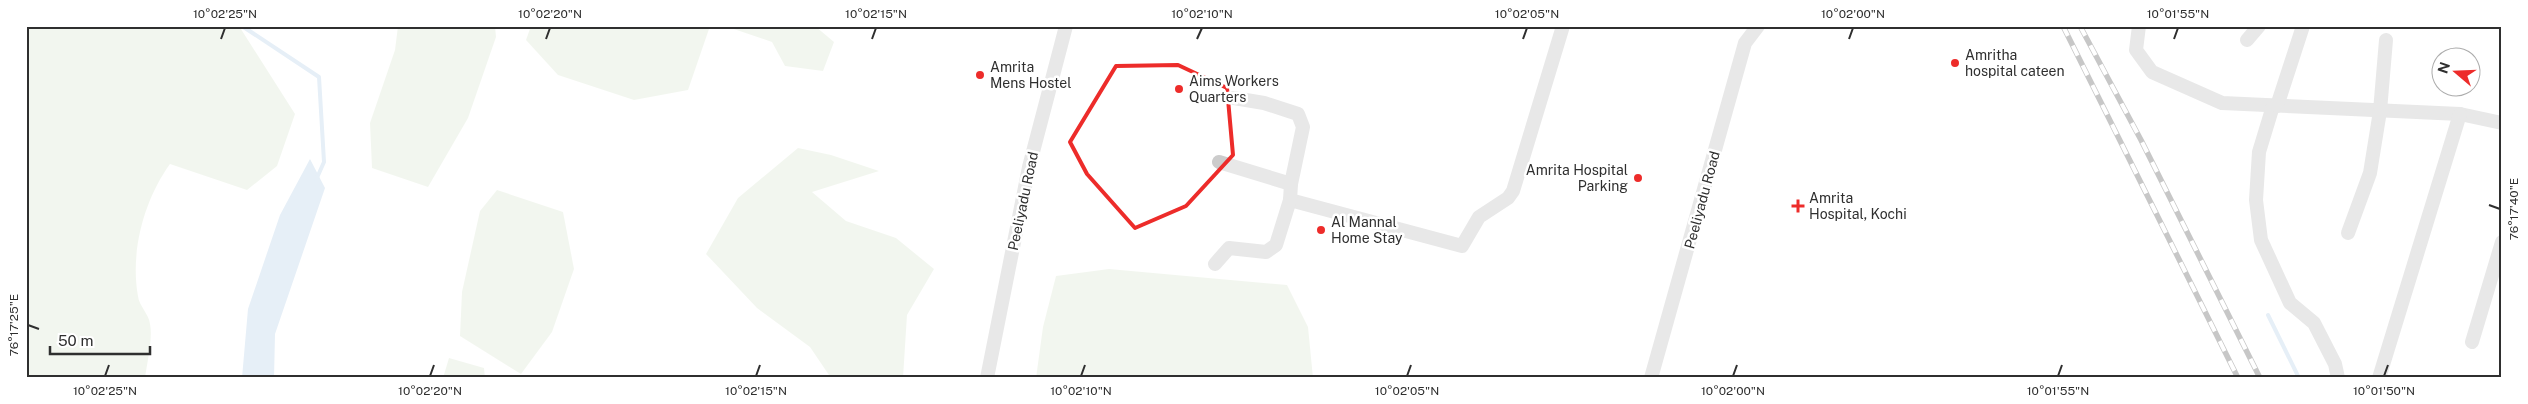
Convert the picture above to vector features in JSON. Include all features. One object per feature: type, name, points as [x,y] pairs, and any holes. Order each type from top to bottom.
[{"type":"street","name":"Peeliyadu Road","points":[[987,378],[1029,167],[1066,26]]},
{"type":"street","points":[[1290,200],[1462,246],[1479,217],[1508,198],[1513,191],[1563,26]]},
{"type":"street","name":"Peeliyadu Road","points":[[1652,378],[1745,43],[1758,26]]},
{"type":"street","points":[[2139,26],[2136,50],[2152,72],[2222,103],[2380,112],[2460,114],[2502,123]]},
{"type":"street","points":[[2247,40],[2260,26]]},
{"type":"street","points":[[2303,26],[2259,152],[2256,200],[2261,240],[2290,303],[2314,323],[2335,364],[2338,378]]},
{"type":"street","points":[[2348,233],[2370,173],[2380,112],[2386,40]]},
{"type":"street","points":[[1215,264],[1229,248],[1266,252],[1271,251],[1276,245],[1290,200],[1291,184],[1303,127],[1298,114],[1264,103],[1234,98]]},
{"type":"street","points":[[2379,378],[2460,114]]},
{"type":"street","points":[[1219,162],[1291,184]]},
{"type":"street","points":[[2472,342],[2502,242]]},
{"type":"highlighted area","points":[[1178,65],[1227,88],[1233,155],[1186,206],[1135,228],[1087,174],[1070,142],[1116,66]]},
{"type":"green space","points":[[26,26],[239,26],[295,114],[277,166],[247,190],[170,164],[161,178],[146,210],[141,227],[136,262],[139,300],[148,317],[151,330],[145,378],[26,378]]},
{"type":"green space","points":[[398,26],[495,26],[496,37],[468,118],[428,187],[372,168],[370,123],[395,50]]},
{"type":"green space","points":[[531,26],[710,26],[688,90],[634,100],[558,75],[526,40]]},
{"type":"green space","points":[[725,26],[815,26],[834,42],[823,71],[785,66],[772,42]]},
{"type":"green space","points":[[798,148],[831,155],[879,171],[812,192],[846,221],[896,238],[934,269],[907,315],[903,378],[831,378],[810,347],[757,308],[706,254],[738,198]]},
{"type":"green space","points":[[497,190],[563,212],[574,269],[552,332],[521,374],[460,336],[462,292],[480,211]]},
{"type":"green space","points":[[1109,269],[1287,285],[1308,327],[1313,378],[1036,378],[1043,327],[1056,276]]},
{"type":"green space","points":[[449,358],[484,368],[485,378],[443,378]]},
{"type":"water","points":[[310,159],[325,188],[275,334],[274,378],[242,378],[248,309],[280,215]]},
{"type":"waterway","points":[[242,26],[319,77],[324,162],[316,180]]},
{"type":"waterway","points":[[2268,315],[2299,378]]},
{"type":"railway","points":[[2063,26],[2238,378]]},
{"type":"railway","points":[[2080,26],[2141,140],[2260,378]]},
{"type":"place","name":"Amritha hospital cateen","points":[[1955,63]]},
{"type":"place","name":"Amrita Mens Hostel","points":[[980,75]]},
{"type":"place","name":"Aims Workers Quarters","points":[[1179,89]]},
{"type":"place","name":"Amrita Hospital Parking","points":[[1638,178]]},
{"type":"place","name":"Amrita Hospital, Kochi","points":[[1798,206]]},
{"type":"place","name":"Al Mannal Home Stay","points":[[1321,230]]}]
